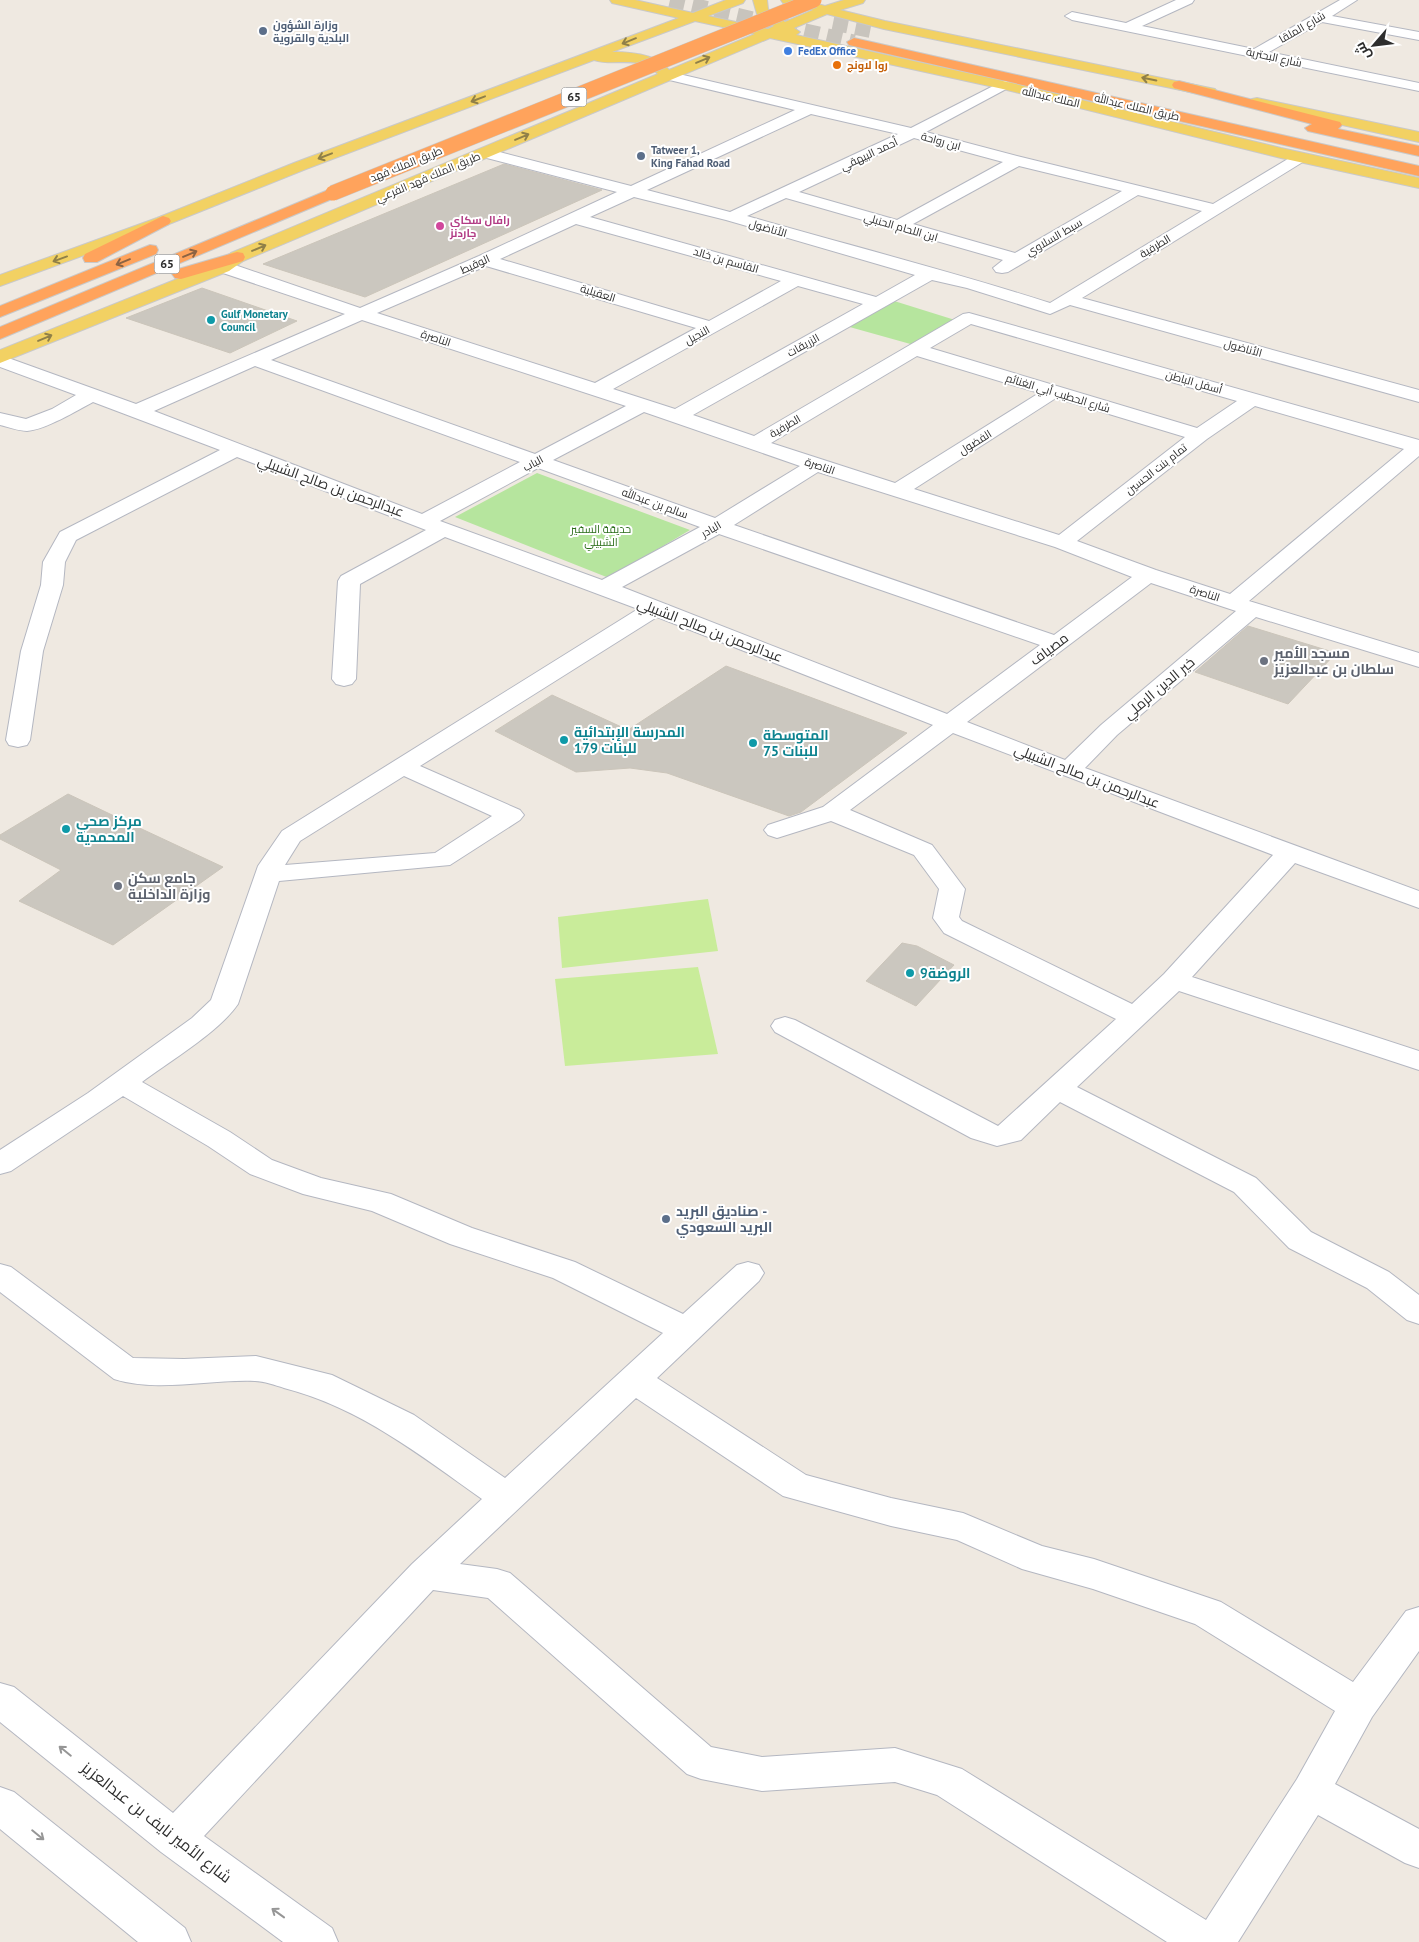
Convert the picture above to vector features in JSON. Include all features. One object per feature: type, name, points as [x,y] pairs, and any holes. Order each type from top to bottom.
[{"type":"highway","points":[[598,70],[773,0]]},
{"type":"highway","name":"طريق الملك فهد","points":[[0,336],[334,193],[809,7]]},
{"type":"highway","name":"طريق الملك عبدالله","points":[[882,26],[1419,151]]},
{"type":"highway","name":"طريق الملك عبدالله","points":[[849,45],[1419,171]]},
{"type":"highway","points":[[1179,85],[1300,117],[1419,144]]},
{"type":"highway","points":[[1180,127],[1264,142],[1419,176]]},
{"type":"highway","points":[[0,303],[35,288],[163,220]]},
{"type":"highway","name":"65","points":[[0,312],[166,244]]},
{"type":"highway","points":[[0,336],[173,277],[230,262]]},
{"type":"main road","points":[[617,0],[691,16],[809,7]]},
{"type":"main road","points":[[0,281],[586,58],[691,16],[739,0],[760,11],[771,30]]},
{"type":"main road","points":[[788,0],[882,26],[1179,85],[1419,138]]},
{"type":"main road","points":[[858,0],[855,7],[856,10],[882,26]]},
{"type":"main road","name":"طريق الملك فهد الفرعي","points":[[0,357],[230,262],[666,75],[731,49],[771,30],[809,7],[828,9],[858,0]]},
{"type":"main road","points":[[646,6],[760,11],[828,9],[882,26]]},
{"type":"main road","points":[[646,6],[663,19],[660,29]]},
{"type":"main road","points":[[760,11],[761,22],[771,30]]},
{"type":"main road","name":"الملك عبدالله","points":[[691,16],[825,39],[1003,85],[1301,157],[1419,183]]},
{"type":"main road","points":[[837,28],[882,26]]},
{"type":"main road","points":[[731,49],[768,41],[825,39]]},
{"type":"main road","points":[[586,58],[615,56],[638,59],[658,66],[663,69],[666,75]]},
{"type":"street","points":[[1129,27],[1187,0]]},
{"type":"street","name":"شارع الملقا","points":[[1255,54],[1350,0]]},
{"type":"street","name":"شارع البحترية","points":[[1072,16],[1419,88]]},
{"type":"street","points":[[1319,17],[1419,36]]},
{"type":"street","name":"ابن رواحة","points":[[666,75],[913,133],[1017,161],[1215,209]]},
{"type":"street","name":"أحمد البيهقي","points":[[732,217],[913,133],[1003,85]]},
{"type":"street","name":"الوقيط","points":[[138,411],[485,260],[809,109]]},
{"type":"street","name":"الأناضول","points":[[484,153],[732,217],[930,274],[972,284],[1050,309]]},
{"type":"street","name":"الطرفية","points":[[1007,329],[1050,309],[1301,157]]},
{"type":"street","points":[[898,226],[1017,161]]},
{"type":"street","name":"سبط السلاوي","points":[[972,284],[1136,190]]},
{"type":"street","name":"ابن اللحام الحنبلي","points":[[785,193],[1017,259]]},
{"type":"street","name":"القاسم بن خالد","points":[[574,218],[877,303]]},
{"type":"street","name":"العقيلية","points":[[485,260],[712,327]]},
{"type":"street","name":"الناصرة","points":[[230,262],[361,314],[677,416],[816,465],[1062,543],[1243,606],[1419,660]]},
{"type":"street","name":"الزريقات","points":[[677,416],[930,274]]},
{"type":"street","name":"النجيل","points":[[597,390],[796,280]]},
{"type":"street","name":"الأناضول","points":[[1067,299],[1419,396]]},
{"type":"street","name":"الطرفية","points":[[755,444],[969,318]]},
{"type":"street","name":"أسفل الباطن","points":[[969,318],[1419,446]]},
{"type":"street","name":"شارع الحطيب أبي الغنائم","points":[[916,350],[1200,435]]},
{"type":"street","name":"سالم بن عبدالله","points":[[255,360],[718,526],[1056,643]]},
{"type":"street","name":"عبدالرحمن بن صالح الشبيلي","points":[[0,361],[138,411],[235,450],[604,588],[1069,770],[1419,900]]},
{"type":"street","name":"الفضول","points":[[897,491],[1053,392]]},
{"type":"street","points":[[0,420],[27,425],[59,413],[90,395]]},
{"type":"street","name":"تمام بنت الحسين","points":[[1062,543],[1200,435],[1252,399]]},
{"type":"street","name":"الباب","points":[[344,679],[349,582],[433,525],[537,460],[642,405]]},
{"type":"street","name":"خير الدين الرملي","points":[[1069,770],[1109,730],[1419,446]]},
{"type":"street","points":[[18,740],[32,651],[52,585],[54,562],[67,536],[235,450]]},
{"type":"street","name":"البادر","points":[[604,588],[718,526],[816,465]]},
{"type":"street","name":"مصياف","points":[[777,830],[832,812],[1148,574]]},
{"type":"street","points":[[0,1164],[122,1083],[202,1024],[224,1004],[271,866],[291,836],[654,609]]},
{"type":"street","points":[[268,874],[441,860],[511,814],[401,766]]},
{"type":"street","points":[[832,812],[923,850],[952,889],[946,918],[953,927],[1135,1017]]},
{"type":"street","points":[[785,1026],[982,1131],[997,1136],[1010,1133],[1174,980],[1291,851]]},
{"type":"street","points":[[1174,980],[1419,1060]]},
{"type":"street","points":[[122,1083],[219,1139],[261,1167],[314,1186],[380,1202],[461,1236],[564,1270],[686,1330]]},
{"type":"street","points":[[1058,1089],[1246,1185],[1300,1240],[1378,1280],[1419,1312]]},
{"type":"street","points":[[175,1839],[425,1574],[748,1274]]},
{"type":"street","points":[[0,1275],[126,1370],[184,1372],[256,1368],[320,1384],[402,1424],[506,1498]]},
{"type":"street","points":[[634,1380],[795,1486],[890,1512],[963,1527],[1035,1559],[1094,1574],[1208,1613],[1358,1705]]},
{"type":"street","points":[[425,1574],[497,1584],[701,1762],[762,1774],[895,1765],[948,1781],[1204,1942]]},
{"type":"street","points":[[1215,1942],[1311,1791],[1358,1705],[1419,1622]]},
{"type":"street","name":"شارع الأمير نايف بن عبدالعزيز","points":[[0,1699],[175,1839],[317,1942]]},
{"type":"street","points":[[1311,1791],[1419,1850]]},
{"type":"street","points":[[0,1805],[170,1942]]},
{"type":"green space","points":[[891,300],[955,320],[914,345],[846,326]]},
{"type":"green space","name":"حديقة السفير الشبيلي","points":[[537,473],[690,530],[609,578],[455,517]]},
{"type":"green space","points":[[708,899],[718,951],[562,968],[558,917]]},
{"type":"green space","points":[[698,967],[718,1054],[565,1066],[555,979]]},
{"type":"building","name":"رافال سكاي جاردنز","points":[[504,164],[602,190],[365,297],[263,264]]},
{"type":"building","name":"Gulf Monetary Council","points":[[202,288],[297,321],[230,353],[126,318]]},
{"type":"building","name":"ٍمسجد الأمير سلطان بن عبدالعزيز","points":[[1248,626],[1336,653],[1288,704],[1195,672]]},
{"type":"building","name":"المتوسطة 75 للبنات","points":[[726,666],[907,733],[801,812],[789,816],[667,773],[630,768],[576,772],[495,731],[552,695],[628,730]]},
{"type":"building","name":"جامع سكن وزارة الداخلية","points":[[68,794],[223,867],[113,945],[19,901],[61,870],[0,839],[0,835]]},
{"type":"building","name":"الروضة9","points":[[902,943],[917,946],[954,965],[916,1006],[866,981]]},
{"type":"tunnel","points":[[670,0],[854,42]]},
{"type":"tunnel","points":[[833,23],[878,32]]},
{"type":"place","name":"وزارة الشؤون البلدية والقروية","points":[[263,31]]},
{"type":"place","name":"FedEx Office","points":[[788,51]]},
{"type":"place","name":"روا لاونج","points":[[837,65]]},
{"type":"place","name":"Tatweer 1, King Fahad Road","points":[[641,156]]},
{"type":"place","name":"رافال سكاي جاردنز","points":[[440,226]]},
{"type":"place","name":"Gulf Monetary Council","points":[[211,320]]},
{"type":"place","name":"ٍمسجد الأمير سلطان بن عبدالعزيز","points":[[1264,661]]},
{"type":"place","name":"المدرسة الإبتدائية 179 للبنات","points":[[564,740]]},
{"type":"place","name":"المتوسطة 75 للبنات","points":[[753,743]]},
{"type":"place","name":"مركز صحي المحمدية","points":[[66,829]]},
{"type":"place","name":"جامع سكن وزارة الداخلية","points":[[118,886]]},
{"type":"place","name":"الروضة9","points":[[910,973]]},
{"type":"place","name":"صناديق البريد - البريد السعودي","points":[[666,1219]]}]
